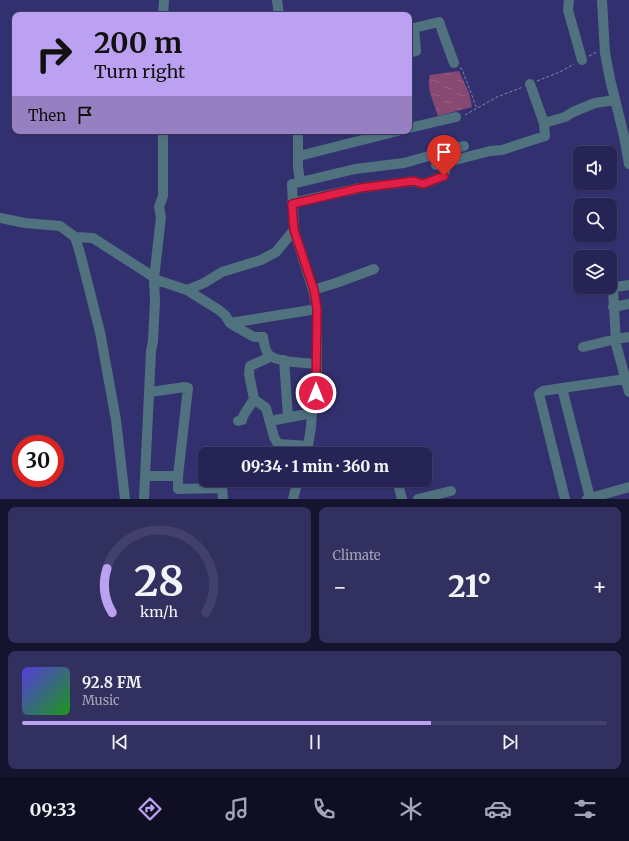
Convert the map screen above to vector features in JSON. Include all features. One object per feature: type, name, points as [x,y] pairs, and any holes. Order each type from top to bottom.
[{"type":"street","points":[[163,12],[164,0]]},
{"type":"street","points":[[277,0],[279,12]]},
{"type":"street","points":[[569,0],[568,10],[582,60]]},
{"type":"street","points":[[602,0],[605,53],[629,164]]},
{"type":"street","points":[[412,52],[416,51],[414,28],[439,22],[454,63]]},
{"type":"street","points":[[436,165],[490,151],[502,150],[545,136],[544,124],[530,84]]},
{"type":"street","points":[[544,124],[565,117],[595,103],[615,100]]},
{"type":"street","points":[[412,127],[456,117]]},
{"type":"street","points":[[144,499],[151,351],[155,301],[154,279],[161,217],[159,207],[163,196],[163,134]]},
{"type":"street","points":[[298,134],[300,182]]},
{"type":"street","points":[[299,156],[386,134]]},
{"type":"street","points":[[307,447],[316,393],[317,309],[314,290],[294,230],[292,184],[355,169],[404,163],[464,146]]},
{"type":"street","points":[[292,204],[360,188],[414,181],[423,184],[428,183],[444,176],[447,162]]},
{"type":"street","points":[[0,218],[25,223],[60,226],[75,237],[93,238],[152,276],[154,279],[187,290],[225,314],[230,323],[254,338],[263,337],[266,352],[270,357]]},
{"type":"street","points":[[187,290],[204,283],[222,272],[261,260],[276,252],[294,230]]},
{"type":"street","points":[[75,237],[102,339],[116,420],[125,499]]},
{"type":"street","points":[[314,290],[374,269]]},
{"type":"street","points":[[629,285],[616,287],[613,290],[616,339],[629,392]]},
{"type":"street","points":[[613,307],[629,304]]},
{"type":"street","points":[[230,323],[317,309]]},
{"type":"street","points":[[582,347],[629,337]]},
{"type":"street","points":[[238,421],[242,420],[242,416],[254,399],[249,374],[250,366],[270,357],[290,362],[317,364]]},
{"type":"street","points":[[284,360],[288,417]]},
{"type":"street","points":[[565,499],[539,394],[543,391],[626,379]]},
{"type":"street","points":[[150,392],[185,387],[188,388],[178,476],[178,489],[222,488],[223,499]]},
{"type":"street","points":[[562,388],[589,499],[629,487]]},
{"type":"street","points":[[254,399],[266,408],[274,437],[278,444],[292,447]]},
{"type":"street","points":[[270,421],[312,413]]},
{"type":"street","points":[[145,476],[178,476]]},
{"type":"street","points":[[293,499],[296,487]]},
{"type":"street","points":[[399,487],[402,499]]},
{"type":"street","points":[[418,499],[451,490]]},
{"type":"path","points":[[454,63],[456,68],[462,69],[477,109]]},
{"type":"water","points":[[459,71],[469,93],[472,107],[438,116],[429,85],[430,75]]},
{"type":"route","points":[[316,393],[317,309],[314,290],[294,230],[292,204],[337,192],[360,188],[414,181],[423,184],[444,176]]}]
